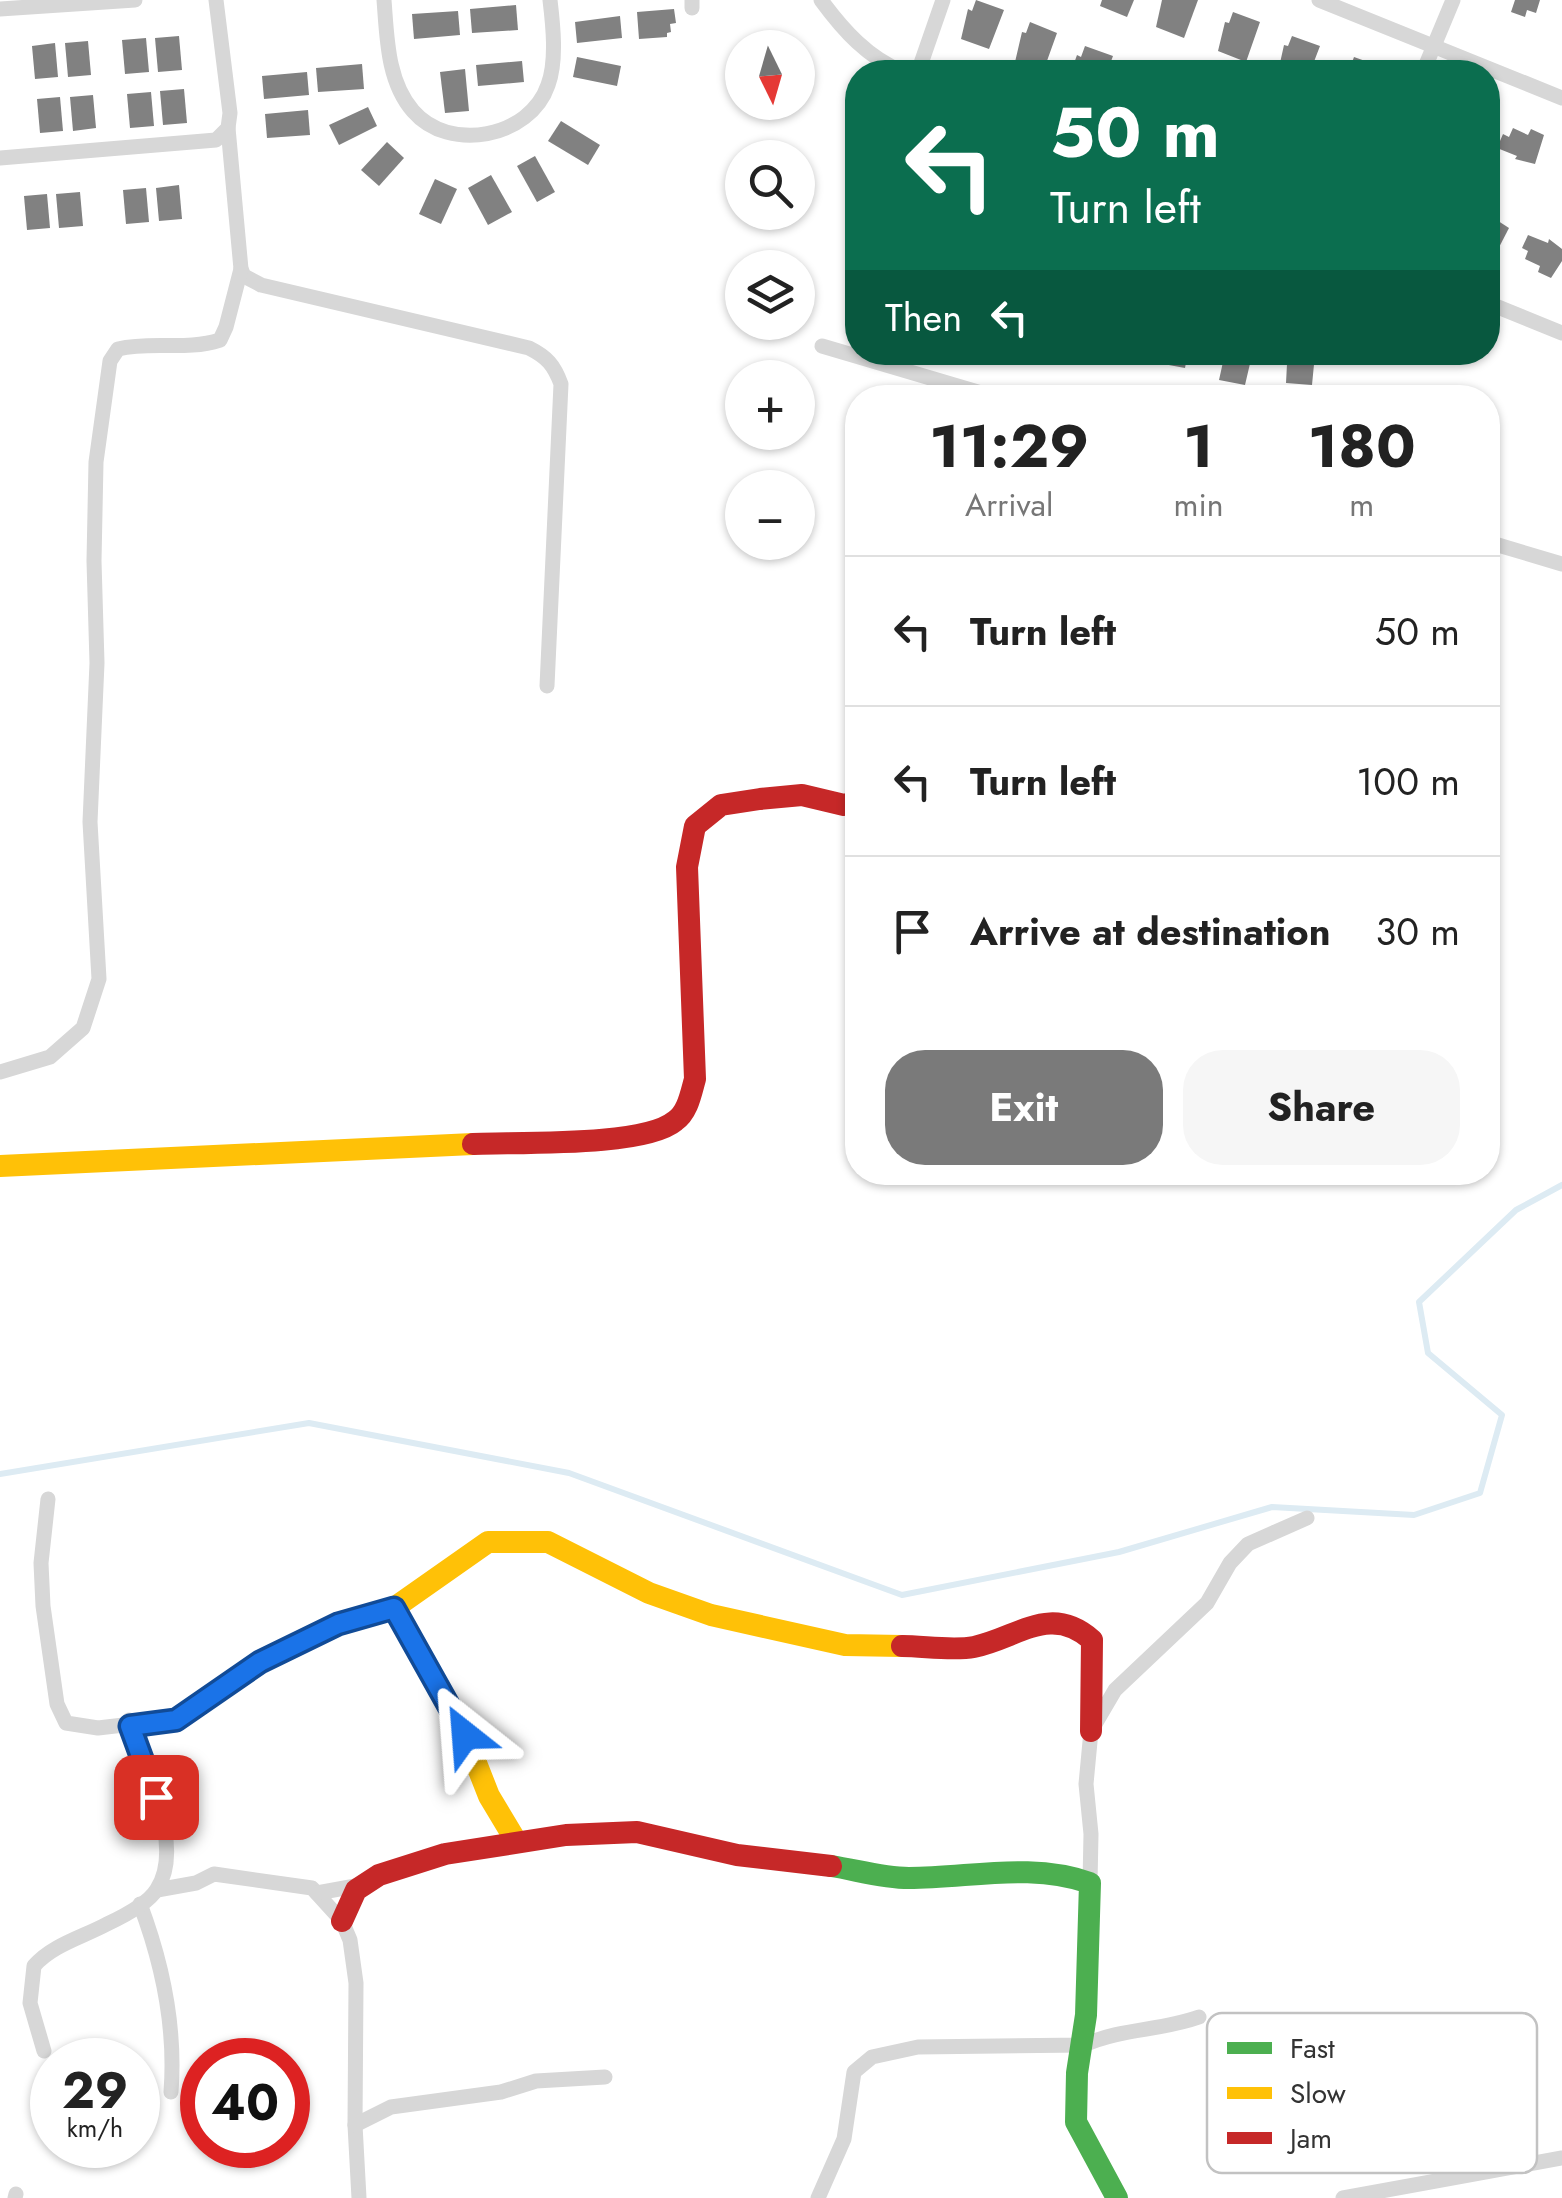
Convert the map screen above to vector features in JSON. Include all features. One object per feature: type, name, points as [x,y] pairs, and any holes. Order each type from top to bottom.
[{"type":"street","points":[[0,9],[135,0]]},
{"type":"street","points":[[0,1072],[50,1057],[83,1028],[99,979],[90,822],[97,663],[96,462],[110,361],[118,348],[199,347],[220,340],[240,269],[230,114],[216,0]]},
{"type":"street","points":[[384,0],[394,78],[413,112],[440,132],[473,136],[495,133],[518,121],[536,106],[549,84],[550,0]]},
{"type":"street","points":[[821,0],[880,60]]},
{"type":"street","points":[[922,60],[942,0]]},
{"type":"street","points":[[1319,0],[1469,60]]},
{"type":"street","points":[[1429,60],[1454,0]]},
{"type":"street","points":[[1500,73],[1562,98]]},
{"type":"street","points":[[0,158],[216,140],[228,128]]},
{"type":"street","points":[[240,269],[244,276],[261,285],[530,348],[554,366],[561,384],[547,686]]},
{"type":"street","points":[[1500,308],[1562,333]]},
{"type":"street","points":[[822,346],[845,353]]},
{"type":"street","points":[[885,365],[952,385]]},
{"type":"street","points":[[1500,546],[1562,564]]},
{"type":"street","points":[[0,1166],[630,1137],[670,1127],[686,1112],[695,1080],[687,868],[695,826],[721,805],[760,799],[802,795],[845,806]]},
{"type":"street","points":[[48,1500],[41,1563],[57,1704],[66,1724],[98,1728],[129,1721],[176,1720],[260,1662],[338,1624],[394,1608],[428,1580],[488,1542],[548,1542],[649,1593],[711,1615],[845,1645],[973,1647],[1035,1624],[1076,1626],[1092,1640],[1092,1732],[1086,1784],[1090,1883],[1084,2045],[1077,2073],[1076,2122],[1116,2198]]},
{"type":"street","points":[[1092,1732],[1115,1690],[1207,1602],[1230,1563],[1248,1544],[1308,1518]]},
{"type":"street","points":[[394,1608],[465,1735],[490,1796],[516,1842]]},
{"type":"street","points":[[40,2038],[30,2003],[34,1966],[49,1952],[140,1904],[156,1890],[167,1858],[156,1797],[129,1721]]},
{"type":"street","points":[[317,1893],[361,1885],[396,1868],[469,1849],[556,1835],[628,1831],[720,1852],[844,1868],[884,1878],[977,1876],[999,1871],[1072,1874],[1090,1883]]},
{"type":"street","points":[[156,1890],[214,1874],[312,1888],[342,1921],[350,1940],[356,1983],[355,2125],[360,2198]]},
{"type":"street","points":[[342,1921],[361,1885]]},
{"type":"street","points":[[140,1904],[154,1940],[168,2004],[173,2038],[171,2092]]},
{"type":"street","points":[[818,2198],[844,2140],[854,2072],[872,2056],[918,2047],[1084,2045],[1105,2036],[1168,2028],[1199,2017]]},
{"type":"street","points":[[355,2125],[391,2108],[501,2092],[536,2081],[605,2077]]},
{"type":"street","points":[[1537,2163],[1562,2158]]},
{"type":"street","points":[[1343,2198],[1480,2173]]},
{"type":"building","points":[[976,0],[1004,10],[989,49],[961,39],[968,9],[972,11]]},
{"type":"building","points":[[1102,0],[1134,0],[1127,17],[1100,6]]},
{"type":"building","points":[[1162,0],[1198,0],[1184,38],[1156,27]]},
{"type":"building","points":[[1515,0],[1540,0],[1536,13],[1527,10],[1525,17],[1511,12]]},
{"type":"building","points":[[516,5],[518,30],[472,33],[470,9]]},
{"type":"building","points":[[674,9],[676,23],[670,24],[667,37],[639,39],[637,12]]},
{"type":"building","points":[[458,11],[460,35],[414,39],[412,14]]},
{"type":"building","points":[[1233,12],[1260,22],[1247,60],[1218,51],[1225,22],[1229,23]]},
{"type":"building","points":[[620,16],[622,38],[577,43],[575,22]]},
{"type":"building","points":[[1030,22],[1057,33],[1047,60],[1015,60],[1022,32],[1026,33]]},
{"type":"building","points":[[179,36],[182,70],[158,72],[155,38]]},
{"type":"building","points":[[1292,36],[1320,46],[1315,60],[1281,60],[1284,45],[1288,46]]},
{"type":"building","points":[[146,38],[149,72],[125,74],[122,40]]},
{"type":"building","points":[[88,41],[91,75],[68,77],[65,43]]},
{"type":"building","points":[[55,43],[58,77],[35,79],[32,46]]},
{"type":"building","points":[[1085,46],[1113,56],[1112,60],[1075,60],[1077,55],[1081,57]]},
{"type":"building","points":[[577,57],[621,66],[617,86],[573,77]]},
{"type":"building","points":[[522,61],[524,82],[478,86],[476,65]]},
{"type":"building","points":[[362,64],[364,89],[318,92],[316,68]]},
{"type":"building","points":[[465,69],[469,111],[445,113],[440,72]]},
{"type":"building","points":[[307,72],[309,95],[264,99],[262,76]]},
{"type":"building","points":[[184,89],[187,123],[163,125],[160,91]]},
{"type":"building","points":[[151,92],[154,126],[130,128],[127,94]]},
{"type":"building","points":[[93,95],[96,128],[73,131],[70,97]]},
{"type":"building","points":[[60,97],[63,131],[40,133],[37,99]]},
{"type":"building","points":[[368,107],[377,126],[339,145],[329,125]]},
{"type":"building","points":[[308,110],[310,135],[267,138],[265,114]]},
{"type":"building","points":[[561,121],[600,145],[588,165],[548,141]]},
{"type":"building","points":[[1513,128],[1528,135],[1531,129],[1544,135],[1535,164],[1515,159],[1517,156],[1500,149],[1503,134],[1509,137]]},
{"type":"building","points":[[387,142],[404,158],[379,186],[361,170]]},
{"type":"building","points":[[535,156],[555,192],[537,202],[517,166]]},
{"type":"building","points":[[491,175],[512,212],[488,225],[468,188]]},
{"type":"building","points":[[435,179],[457,189],[441,224],[419,214]]},
{"type":"building","points":[[179,185],[182,219],[159,221],[156,188]]},
{"type":"building","points":[[146,188],[149,222],[126,224],[123,190]]},
{"type":"building","points":[[80,192],[83,226],[59,228],[56,194]]},
{"type":"building","points":[[47,194],[50,228],[27,230],[24,196]]},
{"type":"building","points":[[1500,222],[1509,228],[1500,245]]},
{"type":"building","points":[[1528,235],[1548,243],[1549,239],[1562,249],[1562,261],[1551,278],[1538,272],[1540,266],[1525,259],[1528,251],[1522,248]]},
{"type":"building","points":[[1222,365],[1250,365],[1245,385],[1219,380]]},
{"type":"building","points":[[1287,365],[1314,365],[1312,385],[1286,383]]},
{"type":"waterway","points":[[0,1474],[309,1423],[569,1473],[902,1595],[1119,1552],[1272,1507],[1414,1515],[1480,1493],[1502,1415],[1428,1353],[1419,1302],[1516,1210],[1562,1185]]},
{"type":"traffic: fast","points":[[831,1866],[899,1878],[1023,1872],[1090,1883],[1086,2015],[1077,2073],[1076,2122],[1117,2198]]},
{"type":"traffic: slow","points":[[0,1166],[473,1144]]},
{"type":"traffic: slow","points":[[516,1841],[489,1796],[465,1735],[394,1608],[488,1542],[548,1542],[649,1593],[711,1615],[845,1645],[902,1646]]},
{"type":"traffic: jam","points":[[473,1144],[609,1139],[637,1135],[675,1121],[683,1113],[695,1079],[687,867],[695,826],[721,805],[760,799],[802,795],[845,805]]},
{"type":"traffic: jam","points":[[902,1646],[974,1647],[1034,1626],[1062,1624],[1077,1629],[1092,1640],[1091,1731]]},
{"type":"traffic: jam","points":[[342,1921],[356,1890],[379,1875],[445,1854],[566,1835],[637,1832],[737,1855],[831,1866]]},
{"type":"route","points":[[156,1797],[130,1726],[176,1720],[260,1662],[338,1624],[394,1608],[465,1735]]}]
